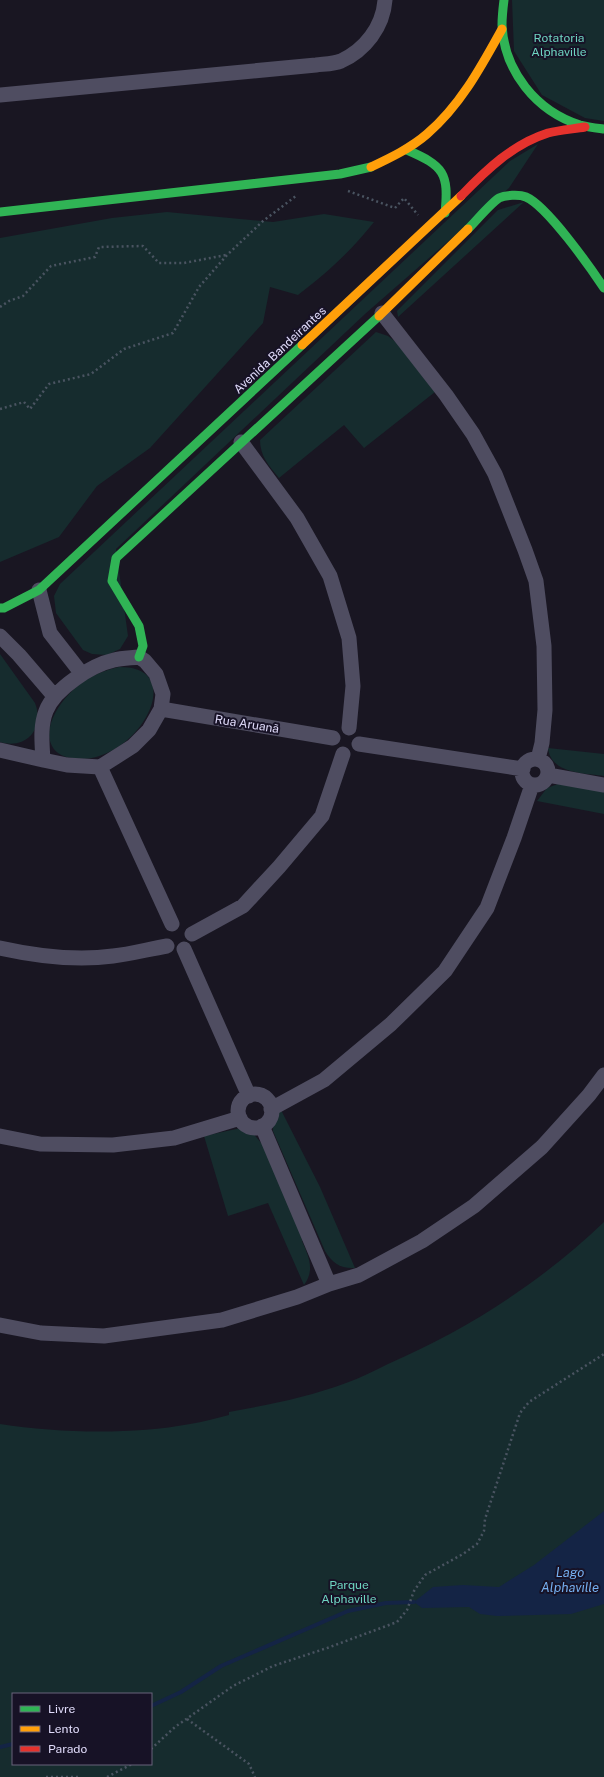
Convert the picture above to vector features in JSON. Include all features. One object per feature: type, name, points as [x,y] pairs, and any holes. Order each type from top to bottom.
[{"type":"street","points":[[0,95],[316,65],[340,61],[364,46],[377,29],[384,11],[385,0]]},
{"type":"street","points":[[504,0],[502,29],[505,48],[510,63],[520,81],[530,94],[555,114],[585,126],[604,129]]},
{"type":"street","points":[[0,212],[340,174],[365,169],[407,150],[431,132],[451,110],[470,85],[502,29]]},
{"type":"street","name":"Avenida Bandeirantes","points":[[0,608],[4,608],[39,590],[446,213],[495,163],[523,144],[546,134],[585,126]]},
{"type":"street","points":[[594,128],[604,134]]},
{"type":"street","points":[[407,150],[429,159],[437,166],[446,178],[448,190],[446,213]]},
{"type":"street","points":[[139,657],[142,646],[139,626],[112,581],[116,558],[240,442],[382,313],[499,198],[513,194],[528,198],[542,210],[604,288]]},
{"type":"street","points":[[382,313],[446,395],[473,434],[495,474],[536,581],[544,646],[545,710],[542,743],[538,759]]},
{"type":"street","points":[[240,442],[298,518],[330,576],[349,638],[353,686],[349,728]]},
{"type":"street","points":[[39,590],[50,634],[82,674]]},
{"type":"street","points":[[0,636],[19,655],[55,697]]},
{"type":"street","points":[[0,750],[43,760],[67,765],[100,767],[133,746],[149,730],[161,710],[163,694],[156,674],[145,661],[139,657],[115,659],[82,674],[55,697],[46,710],[41,733],[43,760]]},
{"type":"street","name":"Rua Aruanã","points":[[161,710],[333,738]]},
{"type":"street","points":[[349,728],[358,735],[359,744],[353,752],[343,754],[334,747],[333,738],[340,729],[349,728]]},
{"type":"street","points":[[359,744],[523,769]]},
{"type":"street","points":[[192,934],[243,906],[279,867],[322,816],[343,754]]},
{"type":"street","points":[[538,759],[546,765],[548,775],[543,782],[532,785],[524,779],[523,769],[528,761],[538,759]]},
{"type":"street","points":[[100,767],[172,924]]},
{"type":"street","points":[[548,775],[604,785]]},
{"type":"street","points":[[271,1108],[324,1080],[391,1024],[445,971],[487,908],[514,838],[532,785]]},
{"type":"street","points":[[178,922],[189,928],[192,934],[191,942],[184,949],[175,951],[167,946],[164,940],[164,934],[167,928],[178,922]]},
{"type":"street","points":[[0,948],[17,952],[62,957],[112,956],[167,946]]},
{"type":"street","points":[[184,949],[249,1096]]},
{"type":"street","points":[[0,1325],[41,1333],[104,1336],[222,1320],[297,1298],[329,1284],[359,1275],[422,1241],[474,1206],[542,1147],[589,1095],[604,1075]]},
{"type":"street","points":[[249,1096],[262,1096],[269,1102],[271,1108],[269,1119],[262,1126],[256,1128],[248,1126],[238,1114],[239,1106],[244,1099],[249,1096]]},
{"type":"street","points":[[0,1136],[40,1144],[113,1145],[174,1138],[240,1118]]},
{"type":"street","points":[[262,1126],[329,1284]]},
{"type":"path","points":[[342,192],[349,191],[395,208],[404,198],[429,228]]},
{"type":"path","points":[[0,409],[24,402],[30,409],[49,384],[91,374],[124,349],[173,333],[198,287],[227,255],[263,221],[298,195]]},
{"type":"path","points":[[0,308],[9,301],[23,296],[51,266],[95,257],[99,247],[143,246],[159,263],[184,263],[227,255]]},
{"type":"path","points":[[152,1748],[187,1719],[232,1686],[273,1666],[330,1648],[397,1622],[407,1610],[414,1591],[425,1576],[477,1544],[484,1531],[485,1519],[520,1413],[529,1402],[604,1354]]},
{"type":"path","points":[[187,1719],[249,1764],[255,1777]]},
{"type":"path","points":[[107,1777],[130,1765]]},
{"type":"path","points":[[46,1777],[78,1777]]},
{"type":"green space","name":"Rotatoria Alphaville","points":[[512,0],[604,0],[604,121],[585,118],[542,95],[514,51]]},
{"type":"green space","points":[[538,144],[509,188],[365,314],[116,549],[128,636],[120,649],[107,655],[92,654],[83,650],[56,613],[54,596],[60,584],[510,161]]},
{"type":"green space","points":[[524,202],[398,317],[397,311],[498,210]]},
{"type":"green space","points":[[167,212],[273,222],[324,214],[374,222],[338,261],[298,295],[270,287],[263,323],[150,448],[97,486],[59,537],[0,562],[0,238],[112,218]]},
{"type":"green space","points":[[376,332],[388,336],[396,342],[435,392],[364,448],[344,425],[279,478],[263,456],[260,440]]},
{"type":"green space","points":[[0,654],[35,703],[37,712],[35,729],[25,740],[18,743],[9,744],[0,742]]},
{"type":"green space","points":[[119,667],[141,671],[152,682],[153,698],[146,716],[134,734],[116,748],[95,757],[72,758],[58,753],[51,745],[49,735],[51,722],[61,704],[74,689],[86,680],[105,671]]},
{"type":"green space","points":[[548,748],[604,754],[604,776],[578,773],[562,767],[555,763],[550,757]]},
{"type":"green space","points":[[558,784],[604,791],[604,814],[537,801],[547,788]]},
{"type":"green space","points":[[281,1110],[320,1187],[355,1268],[337,1264],[325,1251],[273,1131],[273,1125]]},
{"type":"green space","points":[[241,1128],[252,1132],[262,1144],[305,1239],[302,1241],[309,1258],[310,1269],[304,1285],[268,1203],[228,1216],[204,1136]]},
{"type":"green space","name":"Parque Alphaville","points":[[604,1222],[604,1777],[0,1777],[0,1424],[95,1432],[167,1428],[200,1422],[229,1415],[229,1412],[318,1392],[346,1383],[367,1374],[446,1336],[502,1303],[529,1285]]},
{"type":"water","name":"Lago Alphaville","points":[[604,1511],[604,1604],[571,1614],[497,1616],[480,1614],[469,1607],[422,1608],[414,1602],[433,1587],[463,1585],[499,1587],[534,1565]]},
{"type":"waterway","points":[[152,1706],[181,1692],[221,1666],[348,1611],[386,1603],[414,1602]]},
{"type":"waterway","points":[[0,1747],[12,1744]]},
{"type":"traffic: fast","points":[[504,0],[502,16],[504,42],[509,58],[525,87],[550,110],[564,119],[580,125],[604,129]]},
{"type":"traffic: fast","points":[[407,150],[429,161],[441,172],[446,189],[445,213]]},
{"type":"traffic: fast","points":[[0,212],[340,174],[371,167]]},
{"type":"traffic: fast","points":[[468,229],[487,208],[499,198],[512,195],[526,197],[535,203],[556,224],[579,252],[604,288]]},
{"type":"traffic: fast","points":[[139,657],[143,646],[139,626],[112,581],[116,558],[379,316]]},
{"type":"traffic: fast","points":[[0,608],[4,608],[39,590],[302,345]]},
{"type":"traffic: slow","points":[[371,167],[414,144],[439,123],[469,85],[502,29]]},
{"type":"traffic: slow","points":[[302,345],[461,196]]},
{"type":"traffic: slow","points":[[379,316],[468,229]]},
{"type":"traffic: jam","points":[[461,196],[490,168],[523,144],[548,133],[585,127]]}]
